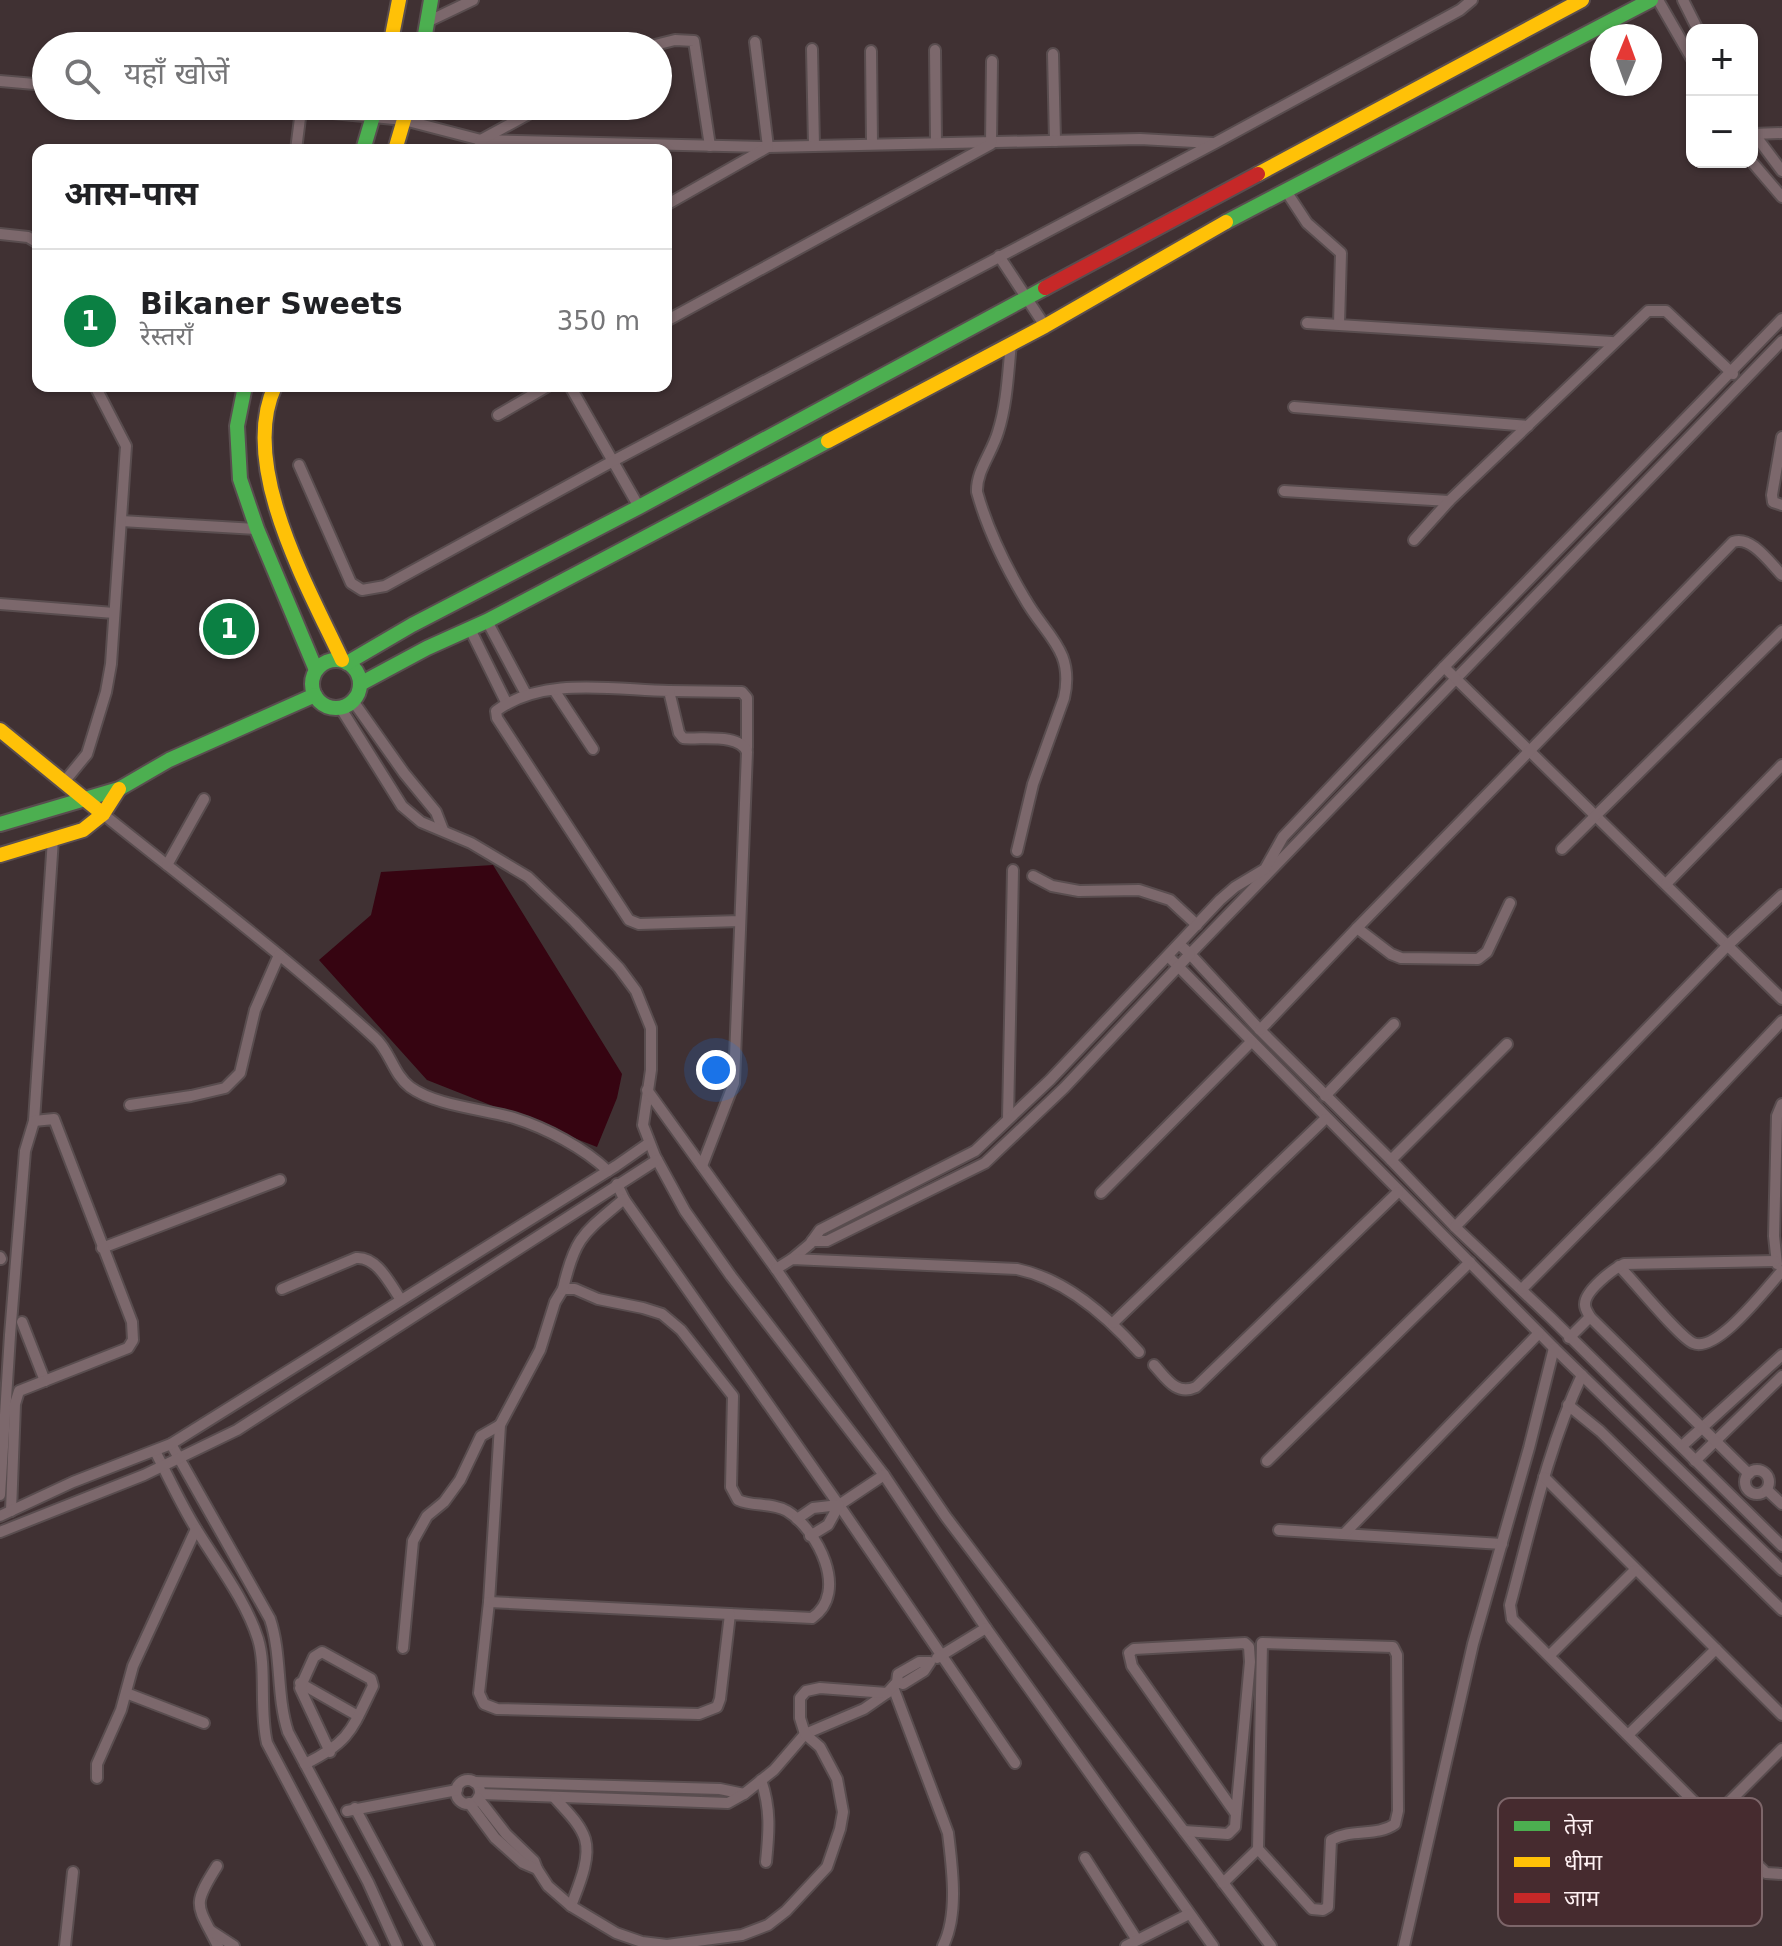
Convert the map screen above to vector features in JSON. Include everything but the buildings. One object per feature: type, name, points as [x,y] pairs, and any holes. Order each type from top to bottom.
[{"type":"street","points":[[393,32],[399,0]]},
{"type":"street","points":[[425,32],[431,0]]},
{"type":"street","points":[[427,22],[473,0]]},
{"type":"street","points":[[299,465],[351,583],[362,590],[373,590],[1215,143],[1460,10],[1472,0]]},
{"type":"street","points":[[346,704],[360,684],[427,648],[487,621],[1045,326],[1286,191],[1651,0]]},
{"type":"street","points":[[1658,0],[1686,49]]},
{"type":"street","points":[[1683,0],[1695,24]]},
{"type":"street","points":[[346,704],[325,705],[315,695],[312,682],[316,670],[324,662],[344,662],[639,507],[1576,1]]},
{"type":"street","points":[[672,41],[694,41],[710,146]]},
{"type":"street","points":[[755,42],[768,147]]},
{"type":"street","points":[[812,49],[814,146]]},
{"type":"street","points":[[935,50],[936,143]]},
{"type":"street","points":[[871,51],[872,144]]},
{"type":"street","points":[[1053,54],[1055,141]]},
{"type":"street","points":[[991,144],[992,61]]},
{"type":"street","points":[[0,81],[32,84]]},
{"type":"street","points":[[297,144],[300,120]]},
{"type":"street","points":[[365,144],[372,120]]},
{"type":"street","points":[[397,144],[404,120]]},
{"type":"street","points":[[422,120],[478,144]]},
{"type":"street","points":[[482,144],[520,120]]},
{"type":"street","points":[[1758,133],[1782,133]]},
{"type":"street","points":[[672,146],[991,144],[1152,139],[1215,143]]},
{"type":"street","points":[[1758,141],[1782,171]]},
{"type":"street","points":[[672,318],[991,144]]},
{"type":"street","points":[[672,202],[768,147]]},
{"type":"street","points":[[1757,168],[1782,197]]},
{"type":"street","points":[[1286,191],[1307,223],[1341,253],[1339,324]]},
{"type":"street","points":[[0,234],[32,239]]},
{"type":"street","points":[[999,256],[1045,326]]},
{"type":"street","points":[[1414,540],[1449,501],[1645,313],[1662,310],[1743,382]]},
{"type":"street","points":[[776,1269],[792,1259],[820,1230],[975,1151],[1050,1080],[1235,887],[1272,866],[1283,837],[1782,319]]},
{"type":"street","points":[[1307,323],[1612,342]]},
{"type":"street","points":[[812,1241],[827,1241],[985,1163],[1064,1088],[1272,866],[1403,736],[1782,341]]},
{"type":"street","points":[[1011,343],[1003,416],[978,476],[977,492],[1023,596],[1058,644],[1067,684],[1033,784],[1017,851]]},
{"type":"street","points":[[64,782],[87,754],[106,692],[114,613],[126,446],[98,392]]},
{"type":"street","points":[[244,392],[237,426],[236,453],[240,479],[257,529],[316,670]]},
{"type":"street","points":[[273,392],[263,424],[268,482],[298,563],[344,662],[357,672],[360,684]]},
{"type":"street","points":[[498,415],[538,392]]},
{"type":"street","points":[[573,392],[639,507]]},
{"type":"street","points":[[1294,407],[1528,426]]},
{"type":"street","points":[[1782,437],[1772,495],[1773,502],[1782,505]]},
{"type":"street","points":[[1284,491],[1449,501]]},
{"type":"street","points":[[121,521],[257,529]]},
{"type":"street","points":[[1260,1030],[1733,542],[1739,539],[1747,541],[1782,575]]},
{"type":"street","points":[[0,604],[114,613]]},
{"type":"street","points":[[487,621],[526,694]]},
{"type":"street","points":[[470,629],[507,704]]},
{"type":"street","points":[[1562,849],[1782,631]]},
{"type":"street","points":[[1444,667],[1782,999]]},
{"type":"street","points":[[554,690],[593,749]]},
{"type":"street","points":[[702,1166],[734,1083],[747,752],[747,698],[742,692],[554,690],[526,694],[496,711],[497,718],[629,920],[639,924],[740,921]]},
{"type":"street","points":[[669,691],[681,737],[738,741],[747,752]]},
{"type":"street","points":[[0,824],[119,789],[169,760],[315,695]]},
{"type":"street","points":[[346,704],[436,812],[443,830]]},
{"type":"street","points":[[346,704],[402,806],[421,822],[485,851],[528,877],[619,968],[636,991],[651,1028],[651,1070],[643,1125],[657,1160],[685,1211],[884,1475],[986,1628],[1213,1946]]},
{"type":"street","points":[[1389,727],[1403,736]]},
{"type":"street","points":[[0,730],[279,955],[378,1041],[403,1080],[412,1088],[465,1107],[517,1119],[589,1152],[608,1171]]},
{"type":"street","points":[[1666,884],[1782,765]]},
{"type":"street","points":[[0,855],[83,830],[103,814],[119,789]]},
{"type":"street","points":[[167,865],[204,799]]},
{"type":"street","points":[[0,1495],[4,1396],[25,1151],[34,1121],[53,839]]},
{"type":"street","points":[[1008,1119],[1013,870]]},
{"type":"street","points":[[1033,876],[1052,886],[1079,891],[1139,890],[1170,900],[1197,925]]},
{"type":"street","points":[[1455,1227],[1728,945],[1782,895]]},
{"type":"street","points":[[1357,928],[1401,958],[1478,959],[1487,952],[1510,903]]},
{"type":"street","points":[[1179,944],[1455,1227],[1522,1289],[1782,1546]]},
{"type":"street","points":[[130,1105],[225,1088],[240,1073],[255,1010],[279,955]]},
{"type":"street","points":[[1168,956],[1325,1119],[1782,1570]]},
{"type":"street","points":[[1522,1289],[1782,1021]]},
{"type":"street","points":[[1325,1096],[1394,1024]]},
{"type":"street","points":[[1101,1193],[1251,1042]]},
{"type":"street","points":[[1391,1160],[1507,1044]]},
{"type":"street","points":[[647,1090],[776,1269],[946,1517],[1271,1946]]},
{"type":"street","points":[[1619,1266],[1690,1341],[1698,1344],[1710,1342],[1729,1329],[1780,1266],[1777,1116],[1782,1104]]},
{"type":"street","points":[[11,1511],[16,1397],[19,1391],[128,1348],[133,1340],[132,1322],[54,1119],[34,1121]]},
{"type":"street","points":[[1113,1323],[1325,1119]]},
{"type":"street","points":[[1361,1153],[1371,1141]]},
{"type":"street","points":[[0,1516],[73,1482],[171,1444],[649,1143]]},
{"type":"street","points":[[0,1532],[163,1467],[237,1430],[657,1160]]},
{"type":"street","points":[[102,1248],[280,1180]]},
{"type":"street","points":[[617,1184],[624,1199],[839,1505],[935,1659],[1015,1763]]},
{"type":"street","points":[[1154,1365],[1176,1388],[1186,1390],[1196,1387],[1398,1192]]},
{"type":"street","points":[[624,1199],[584,1233],[573,1250],[563,1289],[555,1302],[540,1350],[500,1425],[489,1602],[479,1693],[484,1704],[497,1709],[699,1714],[717,1707],[720,1699],[730,1614]]},
{"type":"street","points":[[282,1289],[364,1257],[374,1263],[401,1300]]},
{"type":"street","points":[[792,1259],[1017,1269],[1054,1281],[1113,1323],[1139,1352]]},
{"type":"street","points":[[1267,1461],[1470,1262]]},
{"type":"street","points":[[1749,1474],[1590,1317],[1585,1305],[1587,1295],[1612,1270],[1634,1262],[1780,1266]]},
{"type":"street","points":[[489,1602],[812,1618],[822,1612],[828,1603],[829,1579],[823,1555],[797,1519],[770,1505],[738,1500],[731,1487],[733,1396],[681,1330],[662,1314],[598,1299],[575,1289],[563,1289]]},
{"type":"street","points":[[1569,1338],[1590,1317]]},
{"type":"street","points":[[22,1322],[45,1381]]},
{"type":"street","points":[[1344,1534],[1539,1333]]},
{"type":"street","points":[[1404,1946],[1473,1644],[1554,1348]]},
{"type":"street","points":[[1682,1446],[1782,1355]]},
{"type":"street","points":[[1582,1375],[1568,1405],[1544,1477],[1510,1605],[1512,1619],[1691,1798]]},
{"type":"street","points":[[1695,1461],[1782,1376]]},
{"type":"street","points":[[1568,1405],[1600,1431],[1782,1610]]},
{"type":"street","points":[[1632,1424],[1642,1409]]},
{"type":"street","points":[[403,1648],[413,1541],[427,1516],[444,1502],[460,1480],[481,1436],[500,1425]]},
{"type":"street","points":[[171,1444],[270,1619],[283,1717],[368,1882],[397,1946]]},
{"type":"street","points":[[155,1451],[196,1529],[226,1576],[259,1644],[263,1724],[267,1743],[374,1946]]},
{"type":"street","points":[[1760,1471],[1767,1475],[1770,1482],[1767,1490],[1761,1494],[1749,1492],[1745,1485],[1749,1474],[1760,1471]]},
{"type":"street","points":[[797,1519],[813,1508],[839,1505],[884,1475]]},
{"type":"street","points":[[1544,1477],[1782,1715]]},
{"type":"street","points":[[1767,1490],[1782,1504]]},
{"type":"street","points":[[810,1536],[828,1525],[839,1505]]},
{"type":"street","points":[[97,1778],[97,1764],[121,1710],[133,1666],[196,1529]]},
{"type":"street","points":[[1279,1530],[1502,1544]]},
{"type":"street","points":[[1550,1655],[1635,1570]]},
{"type":"street","points":[[474,1782],[478,1785],[476,1798],[495,1838],[523,1863],[537,1869],[548,1886],[571,1906],[616,1933],[642,1942],[667,1945],[742,1935],[768,1925],[786,1911],[827,1867],[840,1829],[843,1812],[837,1779],[820,1747],[805,1734],[799,1709],[800,1698],[806,1691],[820,1688],[892,1687],[903,1684],[924,1671],[935,1659],[986,1628]]},
{"type":"street","points":[[259,1644],[274,1632]]},
{"type":"street","points":[[1184,1831],[1228,1834],[1235,1827],[1249,1647],[1245,1643],[1134,1649],[1129,1653],[1132,1666],[1236,1814]]},
{"type":"street","points":[[1223,1883],[1258,1849],[1262,1643],[1393,1647],[1397,1655],[1398,1811],[1395,1824],[1387,1831],[1344,1833],[1331,1840],[1328,1907],[1323,1910],[1312,1909],[1258,1849]]},
{"type":"street","points":[[1628,1735],[1716,1649]]},
{"type":"street","points":[[305,1764],[330,1752],[344,1741],[373,1686],[371,1679],[322,1652],[314,1657],[300,1688],[330,1752]]},
{"type":"street","points":[[300,1683],[358,1716]]},
{"type":"street","points":[[457,1790],[461,1801],[476,1798],[555,1798],[728,1803],[774,1770],[805,1734],[845,1719],[892,1687]]},
{"type":"street","points":[[892,1687],[948,1833],[951,1925],[943,1946]]},
{"type":"street","points":[[126,1693],[204,1723]]},
{"type":"street","points":[[1733,1798],[1782,1749]]},
{"type":"street","points":[[761,1780],[770,1819],[766,1862]]},
{"type":"street","points":[[429,1946],[351,1810],[457,1790],[463,1781],[720,1789],[744,1794]]},
{"type":"street","points":[[555,1798],[586,1840],[580,1882],[571,1906]]},
{"type":"street","points":[[1085,1858],[1137,1940]]},
{"type":"street","points":[[217,1866],[200,1894],[199,1909],[218,1946]]},
{"type":"street","points":[[1762,1869],[1766,1873],[1782,1874]]},
{"type":"street","points":[[65,1946],[73,1872]]},
{"type":"street","points":[[1126,1946],[1189,1914]]},
{"type":"street","points":[[210,1930],[234,1946]]},
{"type":"shaded area","points":[[493,865],[622,1074],[617,1098],[597,1147],[427,1080],[319,960],[371,915],[381,872]]},
{"type":"traffic: fast","points":[[425,32],[431,0]]},
{"type":"traffic: fast","points":[[1226,222],[1651,0]]},
{"type":"traffic: fast","points":[[365,144],[372,120]]},
{"type":"traffic: fast","points":[[347,663],[412,625],[639,507],[1045,288]]},
{"type":"traffic: fast","points":[[244,392],[237,426],[240,479],[257,529],[316,670]]},
{"type":"traffic: fast","points":[[360,684],[427,648],[487,621],[828,441]]},
{"type":"traffic: fast","points":[[336,660],[353,667],[360,684],[353,701],[336,708],[319,701],[312,684],[319,667],[336,660]]},
{"type":"traffic: fast","points":[[0,824],[119,789],[169,760],[315,695]]},
{"type":"traffic: slow","points":[[393,32],[399,0]]},
{"type":"traffic: slow","points":[[1258,174],[1582,0]]},
{"type":"traffic: slow","points":[[397,144],[404,120]]},
{"type":"traffic: slow","points":[[828,441],[1045,326],[1226,222]]},
{"type":"traffic: slow","points":[[273,392],[266,417],[265,452],[271,488],[296,562],[342,660]]},
{"type":"traffic: slow","points":[[0,730],[103,814]]},
{"type":"traffic: slow","points":[[0,855],[83,830],[103,814],[119,789]]},
{"type":"traffic: jam","points":[[1045,288],[1258,174]]},
{"type":"place","name":"Bikaner Sweets","points":[[229,629]]}]
